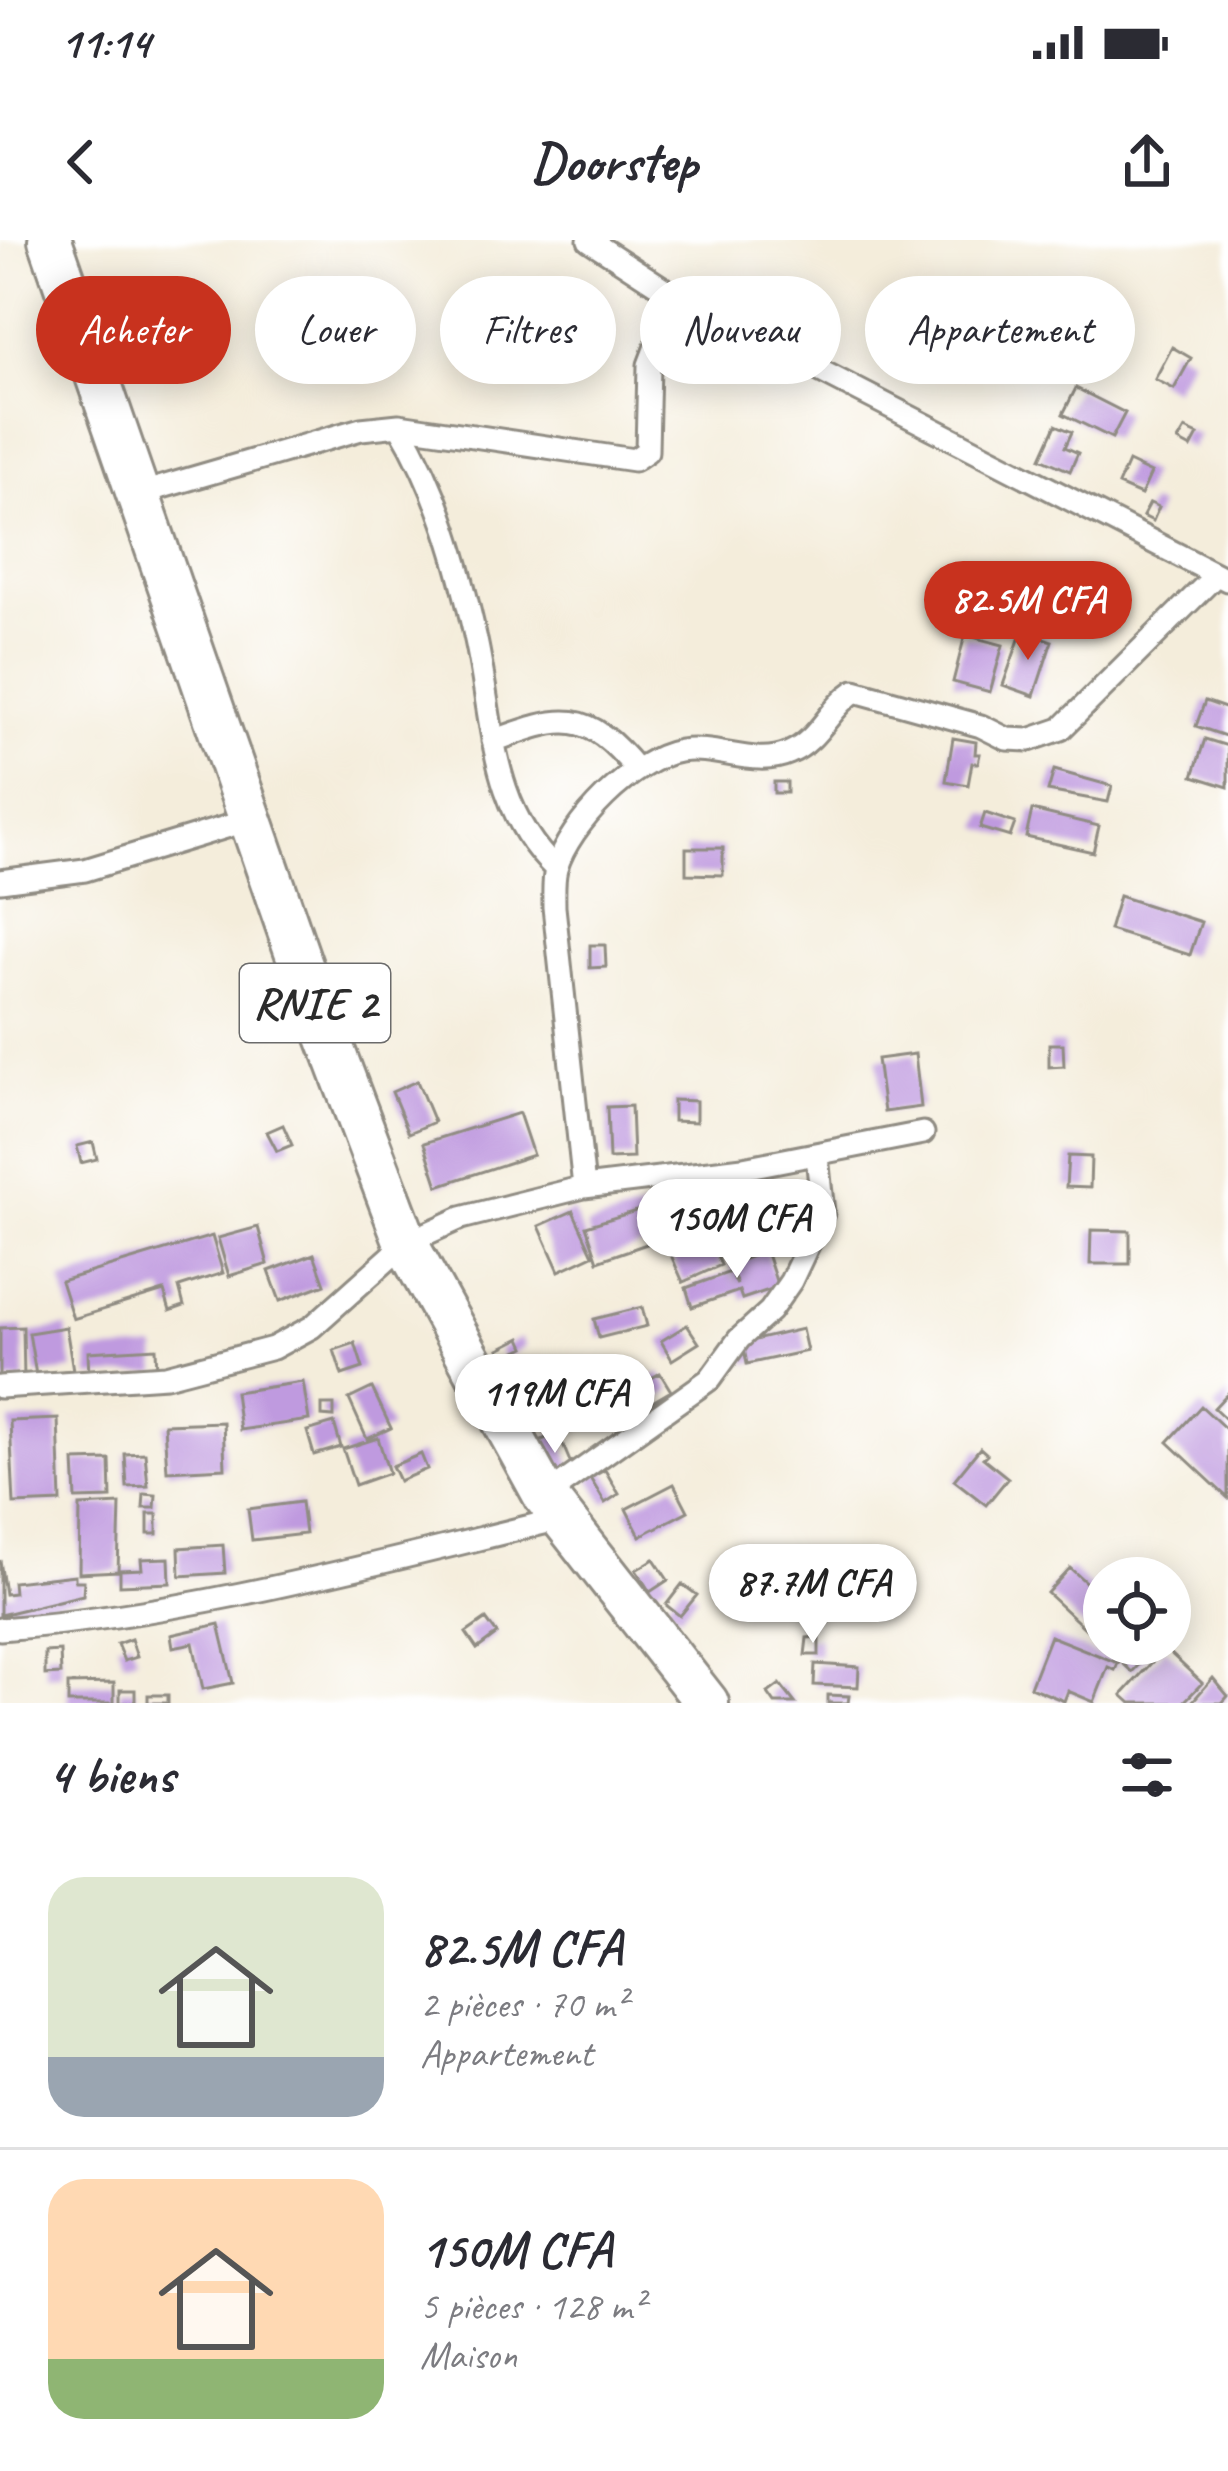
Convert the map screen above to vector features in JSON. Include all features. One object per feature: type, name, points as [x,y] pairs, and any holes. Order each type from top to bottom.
[{"type":"highway","name":"RNIE 2","points":[[50,240],[222,725],[249,820],[406,1243],[552,1508],[707,1703]]},
{"type":"street","points":[[589,240],[644,276]]},
{"type":"street","points":[[584,1187],[555,925],[556,869],[584,822],[624,776],[676,752],[725,750],[757,760],[788,754],[817,736],[837,704],[855,691],[882,695],[1007,739],[1029,740],[1061,729],[1222,577],[841,381]]},
{"type":"street","points":[[138,494],[361,428],[398,425],[634,460],[647,452],[649,384]]},
{"type":"street","points":[[398,425],[432,482],[452,546],[493,741],[515,820],[556,869]]},
{"type":"street","points":[[493,741],[572,719],[607,734],[637,770]]},
{"type":"street","points":[[0,880],[85,870],[249,820]]},
{"type":"street","points":[[0,1387],[166,1376],[273,1348],[312,1327],[406,1243],[461,1218],[584,1187],[817,1156],[923,1133]]},
{"type":"street","points":[[0,1629],[335,1574],[552,1508],[710,1378],[739,1339],[770,1311],[791,1281],[823,1213],[817,1156]]},
{"type":"building","points":[[1172,347],[1191,358],[1174,389],[1155,379]]},
{"type":"building","points":[[1076,388],[1125,413],[1112,438],[1063,414]]},
{"type":"building","points":[[1056,425],[1072,432],[1065,447],[1078,453],[1070,471],[1041,458]]},
{"type":"building","points":[[1185,429],[1198,435],[1191,448],[1178,441]]},
{"type":"building","points":[[1128,462],[1151,473],[1141,495],[1118,485]]},
{"type":"building","points":[[1150,503],[1159,507],[1153,521],[1143,516]]},
{"type":"building","points":[[1022,631],[1052,641],[1034,696],[1003,685]]},
{"type":"building","points":[[965,635],[1003,645],[990,692],[953,682]]},
{"type":"building","points":[[1205,701],[1228,709],[1228,737],[1196,726]]},
{"type":"building","points":[[953,738],[976,742],[975,754],[980,754],[978,763],[972,763],[968,785],[946,781]]},
{"type":"building","points":[[1205,739],[1228,746],[1228,787],[1193,776]]},
{"type":"building","points":[[1054,770],[1112,786],[1108,802],[1048,791]]},
{"type":"building","points":[[774,782],[787,782],[787,793],[774,793]]},
{"type":"building","points":[[1032,810],[1099,826],[1093,852],[1026,837]]},
{"type":"building","points":[[985,813],[1015,823],[1010,837],[980,828]]},
{"type":"building","points":[[686,848],[723,848],[723,875],[686,874]]},
{"type":"building","points":[[1119,896],[1201,922],[1190,955],[1109,930]]},
{"type":"building","points":[[590,945],[605,945],[606,967],[590,968]]},
{"type":"building","points":[[1049,1044],[1063,1044],[1064,1066],[1049,1067]]},
{"type":"building","points":[[915,1054],[921,1107],[884,1112],[877,1059]]},
{"type":"building","points":[[417,1081],[434,1122],[409,1133],[392,1092]]},
{"type":"building","points":[[673,1100],[696,1101],[696,1122],[673,1121]]},
{"type":"building","points":[[631,1106],[633,1158],[609,1159],[607,1107]]},
{"type":"building","points":[[519,1113],[533,1155],[438,1186],[424,1143]]},
{"type":"building","points":[[283,1125],[292,1145],[277,1151],[267,1132]]},
{"type":"building","points":[[93,1142],[97,1159],[81,1163],[77,1146]]},
{"type":"building","points":[[1068,1156],[1091,1157],[1090,1188],[1066,1187]]},
{"type":"building","points":[[649,1207],[661,1239],[598,1261],[586,1226]]},
{"type":"building","points":[[573,1211],[593,1255],[559,1271],[539,1226]]},
{"type":"building","points":[[700,1217],[721,1265],[683,1282],[662,1235]]},
{"type":"building","points":[[258,1227],[268,1264],[229,1276],[218,1238]]},
{"type":"building","points":[[1091,1230],[1130,1231],[1130,1264],[1090,1264]]},
{"type":"building","points":[[212,1236],[223,1273],[179,1287],[184,1306],[170,1311],[164,1291],[73,1319],[61,1281]]},
{"type":"building","points":[[766,1251],[778,1287],[742,1299],[739,1291],[692,1307],[686,1288],[730,1272],[737,1285],[730,1264]]},
{"type":"building","points":[[314,1254],[325,1284],[280,1301],[269,1271]]},
{"type":"building","points":[[642,1307],[647,1326],[599,1338],[594,1319]]},
{"type":"building","points":[[687,1325],[699,1343],[672,1360],[661,1341]]},
{"type":"building","points":[[23,1327],[24,1380],[0,1381],[0,1328]]},
{"type":"building","points":[[66,1327],[73,1370],[36,1375],[29,1333]]},
{"type":"building","points":[[802,1329],[807,1351],[747,1364],[743,1343]]},
{"type":"building","points":[[521,1338],[525,1347],[503,1358],[499,1349]]},
{"type":"building","points":[[355,1343],[363,1368],[342,1375],[334,1350]]},
{"type":"building","points":[[156,1348],[157,1373],[89,1377],[88,1352]]},
{"type":"building","points":[[518,1363],[524,1380],[513,1385],[507,1370]]},
{"type":"building","points":[[660,1373],[671,1391],[625,1418],[615,1400]]},
{"type":"building","points":[[303,1382],[309,1420],[240,1430],[235,1392]]},
{"type":"building","points":[[526,1382],[531,1391],[515,1399],[510,1390]]},
{"type":"building","points":[[372,1388],[391,1428],[367,1439],[349,1399]]},
{"type":"building","points":[[539,1393],[545,1405],[513,1421],[506,1409]]},
{"type":"building","points":[[1228,1393],[1228,1421],[1214,1408]]},
{"type":"building","points":[[322,1405],[334,1405],[334,1417],[322,1416]]},
{"type":"building","points":[[1201,1406],[1228,1431],[1228,1498],[1168,1442]]},
{"type":"building","points":[[58,1419],[61,1502],[14,1504],[10,1421]]},
{"type":"building","points":[[223,1422],[225,1468],[167,1471],[164,1424]]},
{"type":"building","points":[[334,1423],[341,1447],[314,1455],[307,1431]]},
{"type":"building","points":[[558,1433],[573,1469],[552,1478],[537,1442]]},
{"type":"building","points":[[378,1438],[389,1473],[355,1485],[343,1449]]},
{"type":"building","points":[[980,1448],[987,1454],[983,1458],[1008,1478],[986,1505],[954,1480]]},
{"type":"building","points":[[145,1453],[148,1486],[127,1487],[125,1454]]},
{"type":"building","points":[[421,1454],[427,1469],[399,1481],[392,1466]]},
{"type":"building","points":[[110,1460],[111,1498],[76,1499],[74,1461]]},
{"type":"building","points":[[605,1470],[619,1494],[605,1503],[590,1478]]},
{"type":"building","points":[[674,1484],[688,1511],[640,1536],[626,1509]]},
{"type":"building","points":[[144,1494],[156,1495],[155,1508],[143,1508]]},
{"type":"building","points":[[301,1502],[305,1534],[252,1540],[248,1509]]},
{"type":"building","points":[[120,1504],[118,1571],[79,1573],[80,1506]]},
{"type":"building","points":[[148,1514],[157,1514],[157,1534],[148,1534]]},
{"type":"building","points":[[223,1545],[225,1573],[180,1576],[179,1548]]},
{"type":"building","points":[[169,1558],[170,1583],[120,1585],[120,1570],[142,1569],[141,1559]]},
{"type":"building","points":[[654,1559],[668,1580],[650,1592],[636,1570]]},
{"type":"building","points":[[0,1560],[5,1594],[14,1593],[13,1582],[75,1575],[75,1581],[84,1581],[83,1595],[0,1615]]},
{"type":"building","points":[[1070,1568],[1083,1580],[1083,1626],[1047,1593]]},
{"type":"building","points":[[682,1584],[697,1595],[680,1616],[666,1605]]},
{"type":"building","points":[[486,1619],[497,1634],[477,1649],[466,1633]]},
{"type":"building","points":[[219,1624],[233,1683],[203,1689],[193,1643],[173,1647],[171,1635]]},
{"type":"building","points":[[1050,1636],[1083,1649],[1083,1665],[1117,1665],[1115,1670],[1108,1667],[1094,1702],[1068,1691],[1064,1701],[1030,1687]]},
{"type":"building","points":[[819,1637],[819,1655],[805,1655],[807,1638]]},
{"type":"building","points":[[131,1639],[137,1657],[124,1661],[117,1644]]},
{"type":"building","points":[[60,1651],[61,1674],[45,1675],[45,1652]]},
{"type":"building","points":[[815,1664],[859,1667],[858,1687],[814,1685]]},
{"type":"building","points":[[1149,1665],[1183,1665],[1202,1683],[1183,1703],[1131,1703],[1122,1695]]},
{"type":"building","points":[[1213,1678],[1228,1696],[1222,1703],[1191,1703]]},
{"type":"building","points":[[114,1683],[114,1703],[68,1703],[68,1684]]},
{"type":"building","points":[[780,1684],[795,1703],[775,1703],[768,1693]]},
{"type":"building","points":[[120,1690],[135,1690],[135,1703],[120,1703]]},
{"type":"building","points":[[148,1695],[168,1695],[168,1703],[148,1703]]},
{"type":"building","points":[[828,1695],[849,1696],[848,1703],[828,1703]]}]
